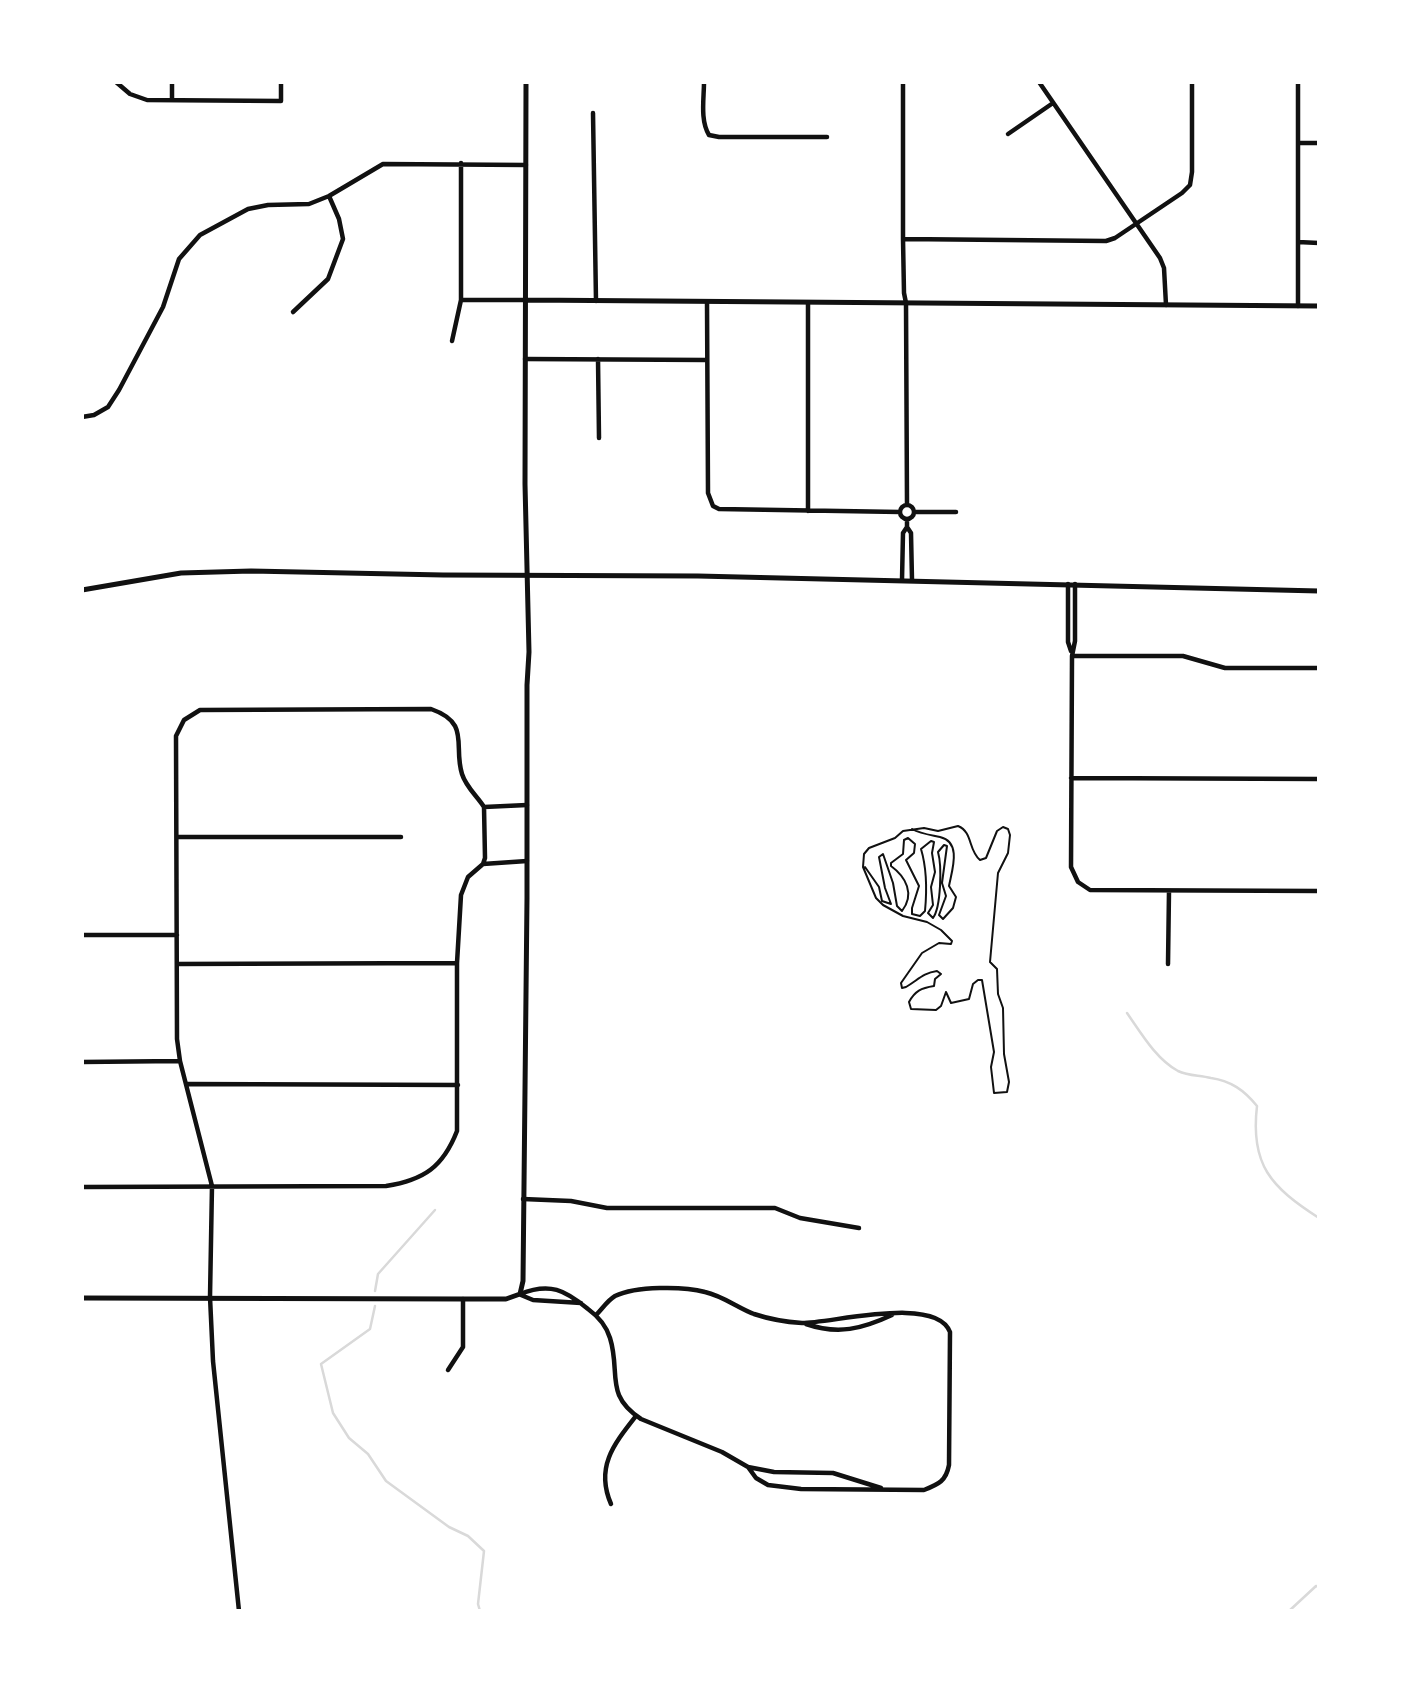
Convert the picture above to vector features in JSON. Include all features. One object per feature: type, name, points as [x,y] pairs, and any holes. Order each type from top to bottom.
[{"type":"street","points":[[116,82],[130,94],[147,100],[281,100],[281,82]]},
{"type":"street","points":[[172,82],[172,99]]},
{"type":"street","points":[[520,1294],[523,1281],[529,652],[525,359],[526,82]]},
{"type":"street","points":[[704,82],[705,129],[709,135],[827,137]]},
{"type":"street","points":[[903,82],[908,505]]},
{"type":"street","points":[[1039,82],[1164,268],[1166,305]]},
{"type":"street","points":[[903,239],[1112,240],[1190,185],[1192,82]]},
{"type":"street","points":[[1298,82],[1298,306]]},
{"type":"street","points":[[1008,134],[1053,103]]},
{"type":"street","points":[[593,113],[596,301]]},
{"type":"street","points":[[1298,143],[1319,143]]},
{"type":"street","points":[[452,341],[461,300],[461,163]]},
{"type":"street","points":[[82,417],[94,415],[108,407],[163,307],[178,259],[200,235],[248,209],[268,205],[309,204],[330,196],[383,164],[526,164]]},
{"type":"street","points":[[293,312],[328,279],[343,239],[330,196]]},
{"type":"street","points":[[1298,243],[1319,243]]},
{"type":"street","points":[[461,300],[1319,306]]},
{"type":"street","points":[[707,302],[708,493],[713,506],[719,509],[900,512]]},
{"type":"street","points":[[808,303],[808,511]]},
{"type":"street","points":[[525,359],[706,360]]},
{"type":"street","points":[[598,359],[599,438]]},
{"type":"street","points":[[908,505],[912,506],[915,512]]},
{"type":"street","points":[[900,512],[901,508],[908,505]]},
{"type":"street","points":[[900,512],[907,519]]},
{"type":"street","points":[[915,512],[956,512]]},
{"type":"street","points":[[907,519],[912,518],[915,512]]},
{"type":"street","points":[[902,580],[903,533],[907,527],[907,519]]},
{"type":"street","points":[[907,527],[911,533],[912,580]]},
{"type":"street","points":[[82,590],[201,571],[912,580],[1319,591]]},
{"type":"street","points":[[1072,584],[1068,642],[1072,656],[1071,867],[1078,883],[1090,890],[1319,891]]},
{"type":"street","points":[[1072,656],[1183,656],[1225,668],[1319,668]]},
{"type":"street","points":[[82,1187],[212,1186],[386,1186],[409,1182],[436,1166],[446,1154],[457,1131],[457,963],[461,895],[468,877],[483,864],[485,858],[484,807],[468,787],[461,772],[457,729],[443,713],[431,709],[200,710],[184,720],[176,736],[177,1040],[212,1186],[210,1297],[213,1361],[239,1611]]},
{"type":"street","points":[[1071,778],[1319,779]]},
{"type":"street","points":[[484,807],[527,805]]},
{"type":"street","points":[[177,837],[401,836]]},
{"type":"street","points":[[483,864],[527,861]]},
{"type":"street","points":[[1168,964],[1170,891]]},
{"type":"street","points":[[82,935],[177,935]]},
{"type":"street","points":[[177,964],[457,963]]},
{"type":"street","points":[[82,1062],[180,1061]]},
{"type":"street","points":[[188,1084],[458,1085]]},
{"type":"street","points":[[523,1199],[571,1201],[607,1208],[775,1208],[800,1218],[859,1228]]},
{"type":"street","points":[[82,1298],[506,1299],[533,1289],[570,1293],[606,1326],[611,1341],[614,1384],[619,1397],[636,1416],[722,1452],[748,1467],[774,1472],[832,1473],[886,1489]]},
{"type":"street","points":[[596,1315],[613,1297],[638,1290],[668,1289],[704,1291],[754,1314],[824,1330],[842,1332],[865,1327],[892,1314]]},
{"type":"street","points":[[520,1294],[533,1300],[581,1303]]},
{"type":"street","points":[[449,1370],[463,1347],[463,1299]]},
{"type":"street","points":[[748,1467],[756,1478],[768,1485],[800,1489],[924,1490],[938,1485],[946,1477],[949,1465],[950,1332],[947,1324],[924,1314],[849,1316],[802,1323]]},
{"type":"street","points":[[611,1504],[606,1492],[604,1474],[615,1442],[636,1416]]},
{"type":"path","points":[[958,826],[965,828],[970,837],[973,854],[980,860],[986,858],[997,831],[1003,827],[1008,829],[1010,835],[1007,853],[998,873],[990,962],[997,969],[998,994],[1003,1008],[1004,1054],[1009,1082],[1007,1092],[994,1093],[992,1087],[991,1067],[995,1052],[982,980],[973,984],[969,999],[965,1002],[951,1003],[946,992],[936,1010],[911,1009],[909,1002],[914,993],[934,986],[935,979],[941,974],[937,971],[927,972],[906,988],[902,988],[901,983],[922,953],[939,943],[948,945],[952,941],[941,930],[927,922],[903,916],[883,905],[876,898],[863,867],[864,854],[869,848],[912,829],[938,831],[958,826]]},
{"type":"path","points":[[863,867],[879,887],[882,901],[891,904],[880,865],[879,857],[883,854],[893,883],[892,890],[897,906],[902,911],[908,900],[909,890],[906,880],[891,863],[903,855],[904,840],[908,838],[915,844],[914,853],[906,860],[919,886],[912,914],[920,916],[925,911],[927,890],[925,858],[921,849],[930,841],[934,842],[932,853],[935,872],[930,887],[933,905],[928,913],[933,918],[939,895],[938,852],[944,845],[947,846],[942,883],[946,896],[939,915],[943,919],[953,908],[956,897],[949,886],[953,845],[945,838],[912,829]]},
{"type":"waterway","points":[[1127,1013],[1150,1045],[1170,1066],[1182,1073],[1231,1084],[1252,1100],[1257,1106],[1257,1144],[1267,1172],[1288,1196],[1319,1218]]},
{"type":"waterway","points":[[375,1291],[378,1274],[435,1210]]},
{"type":"waterway","points":[[375,1306],[370,1329],[321,1364],[333,1413],[349,1438],[368,1454],[386,1481],[449,1527],[468,1536],[484,1551],[478,1604],[480,1611]]},
{"type":"waterway","points":[[1289,1611],[1316,1586],[1319,1587]]}]
